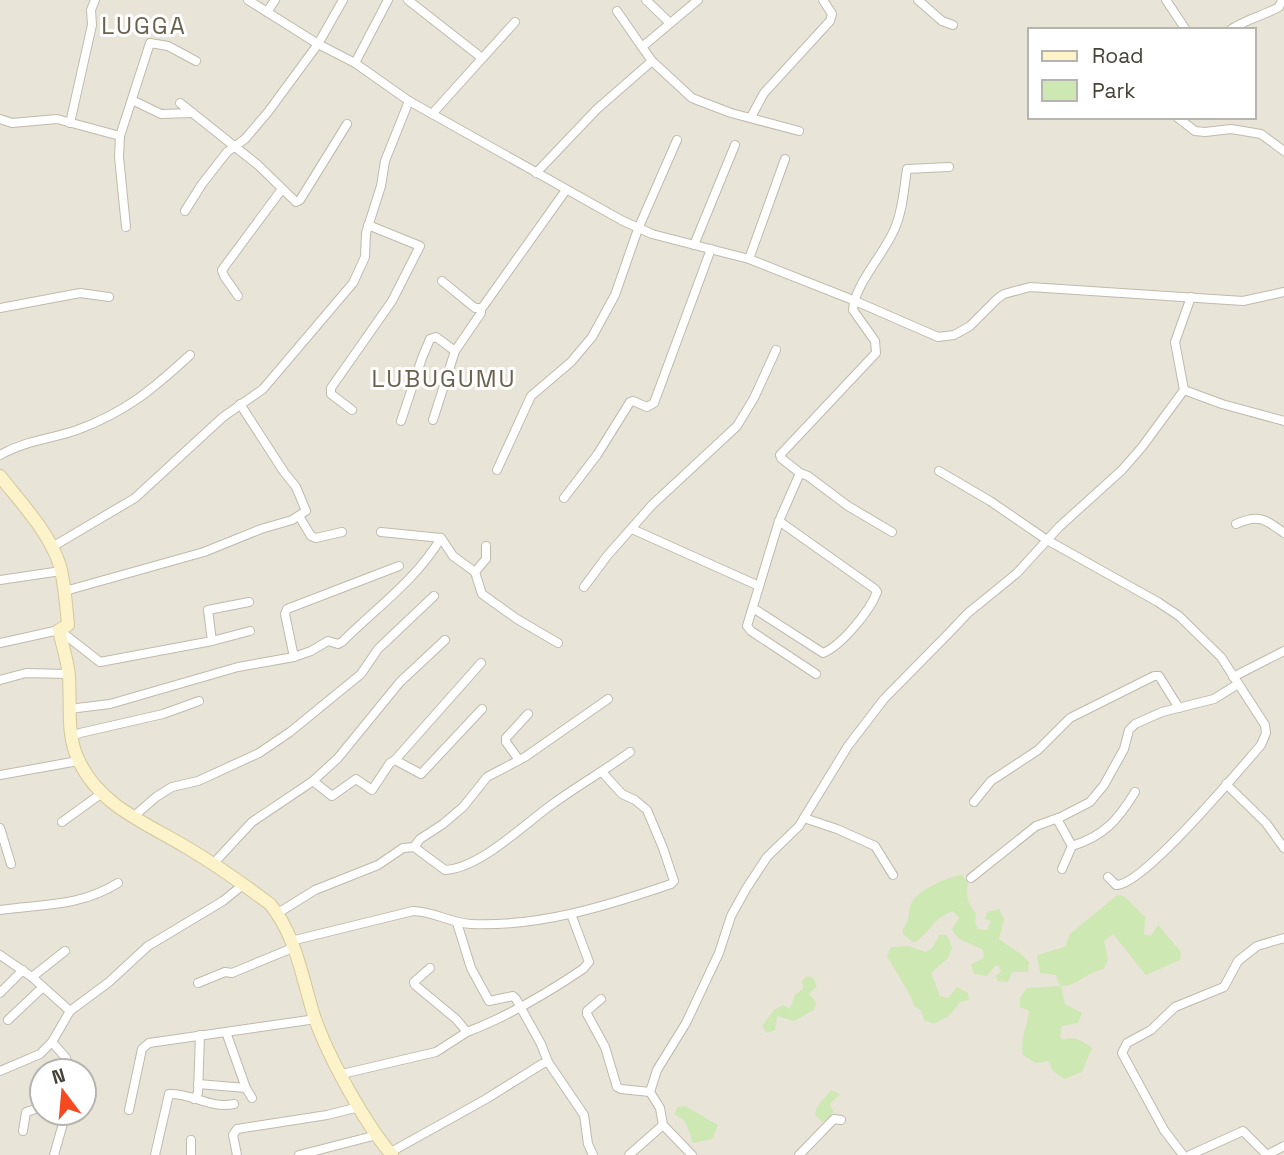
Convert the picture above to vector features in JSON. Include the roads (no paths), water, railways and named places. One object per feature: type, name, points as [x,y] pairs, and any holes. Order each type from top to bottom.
[{"type":"street","points":[[70,123],[92,26],[91,10],[95,0]]},
{"type":"street","points":[[248,0],[318,44],[355,63],[409,101],[638,229],[749,259],[853,300],[930,336],[946,337],[970,326],[1004,294],[1030,287],[1243,301],[1284,292]]},
{"type":"street","points":[[267,12],[275,0]]},
{"type":"street","points":[[186,211],[202,184],[227,152],[235,148],[268,112],[318,44],[343,0]]},
{"type":"street","points":[[355,63],[388,0]]},
{"type":"street","points":[[408,0],[482,58]]},
{"type":"street","points":[[646,0],[670,23]]},
{"type":"street","points":[[642,47],[698,0]]},
{"type":"street","points":[[751,117],[764,93],[830,21],[832,14],[823,0]]},
{"type":"street","points":[[918,0],[942,21],[953,25]]},
{"type":"street","points":[[1166,0],[1185,28]]},
{"type":"street","points":[[1233,28],[1244,20],[1262,16],[1279,6],[1282,0]]},
{"type":"street","points":[[617,11],[652,61],[692,98],[731,113],[799,131]]},
{"type":"street","points":[[432,114],[515,22]]},
{"type":"street","points":[[126,227],[119,157],[120,136],[150,43],[168,46],[196,61]]},
{"type":"street","points":[[536,173],[597,109],[652,61]]},
{"type":"street","points":[[132,100],[161,114],[193,113]]},
{"type":"street","points":[[52,547],[135,498],[240,404],[263,389],[353,283],[365,257],[368,225],[386,161],[409,101]]},
{"type":"street","points":[[180,103],[258,165],[296,201],[300,200],[347,124]]},
{"type":"street","points":[[0,120],[12,123],[54,119],[120,136]]},
{"type":"street","points":[[1180,119],[1195,131],[1231,129],[1261,134],[1284,151]]},
{"type":"street","points":[[497,470],[531,396],[571,362],[592,337],[615,295],[638,229],[677,140]]},
{"type":"street","points":[[694,245],[735,145]]},
{"type":"street","points":[[749,259],[785,159]]},
{"type":"street","points":[[892,532],[800,473],[781,458],[780,454],[834,401],[876,353],[875,341],[853,310],[853,300],[894,231],[899,218],[908,167],[949,167]]},
{"type":"street","points":[[238,296],[222,270],[282,189]]},
{"type":"street","points":[[433,420],[455,351],[481,313],[481,308],[566,190]]},
{"type":"street","points":[[352,410],[331,394],[331,388],[392,301],[420,246],[368,225]]},
{"type":"street","points":[[564,498],[597,455],[630,402],[647,407],[654,403],[712,249]]},
{"type":"street","points":[[443,281],[475,308],[481,308]]},
{"type":"street","points":[[0,308],[80,293],[110,297]]},
{"type":"street","points":[[692,1155],[663,1125],[660,1108],[650,1092],[657,1070],[686,1023],[719,953],[731,916],[746,889],[767,857],[804,818],[848,746],[884,699],[968,613],[1017,573],[1047,540],[1122,470],[1184,390],[1175,342],[1191,297]]},
{"type":"street","points":[[401,421],[430,339],[436,337],[455,351]]},
{"type":"street","points":[[584,587],[652,505],[737,426],[754,398],[776,350]]},
{"type":"street","points":[[0,456],[17,446],[80,429],[133,404],[190,355]]},
{"type":"street","points":[[1184,390],[1222,404],[1284,421]]},
{"type":"street","points":[[65,591],[204,552],[306,511],[296,487],[240,404]]},
{"type":"street","points":[[939,471],[990,501],[1047,540],[1179,616],[1221,657],[1262,721],[1266,733],[1261,745],[1178,840],[1141,872],[1118,886],[1108,877]]},
{"type":"street","points":[[800,473],[779,522],[747,626],[816,674]]},
{"type":"street","points":[[0,476],[52,547],[65,591],[68,625],[59,630],[0,643]]},
{"type":"street","points":[[299,516],[316,538],[342,532]]},
{"type":"street","points":[[1236,524],[1250,518],[1263,518],[1284,533]]},
{"type":"street","points":[[753,608],[823,653],[838,644],[846,635],[869,608],[877,592],[779,522]]},
{"type":"street","points":[[632,529],[760,586]]},
{"type":"street","points":[[381,532],[440,538],[453,556],[475,572],[482,594],[516,619],[558,643]]},
{"type":"street","points":[[69,709],[110,704],[238,667],[295,657],[324,642],[342,642],[409,580],[428,559],[440,538]]},
{"type":"street","points":[[475,572],[486,559],[486,546]]},
{"type":"street","points":[[295,657],[285,614],[287,609],[399,566]]},
{"type":"street","points":[[0,580],[61,572]]},
{"type":"street","points":[[132,817],[172,786],[209,776],[259,753],[290,732],[361,674],[388,638],[434,596]]},
{"type":"street","points":[[212,641],[208,610],[249,602]]},
{"type":"street","points":[[59,630],[100,662],[212,641],[250,631]]},
{"type":"street","points":[[59,630],[69,674],[71,737],[78,761],[102,793],[132,817],[187,847],[244,884],[278,913],[293,944],[316,1019],[359,1107],[391,1154],[542,1063],[548,1062]]},
{"type":"street","points":[[213,864],[252,822],[313,781],[350,746],[400,682],[445,640]]},
{"type":"street","points":[[971,878],[1036,826],[1085,805],[1094,797],[1104,785],[1124,749],[1129,730],[1135,724],[1162,712],[1214,699],[1235,680],[1284,651]]},
{"type":"street","points":[[313,781],[332,796],[356,779],[372,790],[390,762],[395,760],[481,663]]},
{"type":"street","points":[[0,680],[26,673],[69,674]]},
{"type":"street","points":[[974,802],[991,781],[1038,750],[1070,718],[1154,676],[1163,680],[1179,708]]},
{"type":"street","points":[[414,848],[420,839],[463,807],[487,777],[519,760],[608,699]]},
{"type":"street","points":[[71,737],[163,714],[199,701]]},
{"type":"street","points":[[395,760],[421,774],[482,709]]},
{"type":"street","points":[[519,760],[506,742],[506,737],[528,714]]},
{"type":"street","points":[[278,913],[315,890],[378,865],[403,848],[414,848],[444,870],[450,870],[492,851],[533,817],[630,752]]},
{"type":"street","points":[[0,775],[78,761]]},
{"type":"street","points":[[198,983],[225,972],[232,973],[293,944],[413,911],[457,923],[495,924],[571,914],[669,885],[674,881],[646,810],[635,800],[622,794],[602,772]]},
{"type":"street","points":[[1226,784],[1266,823],[1284,848]]},
{"type":"street","points":[[1062,869],[1072,846],[1113,824],[1135,792]]},
{"type":"street","points":[[62,821],[102,793]]},
{"type":"street","points":[[804,818],[874,846],[893,876]]},
{"type":"street","points":[[1058,818],[1057,821],[1072,846]]},
{"type":"street","points":[[0,828],[11,864]]},
{"type":"street","points":[[0,910],[70,903],[96,896],[118,883]]},
{"type":"street","points":[[0,1071],[33,1058],[52,1042],[70,1011],[109,982],[148,946],[223,901],[244,884]]},
{"type":"street","points":[[342,1074],[436,1052],[467,1032],[539,999],[583,969],[589,962],[571,914]]},
{"type":"street","points":[[457,923],[471,968],[489,1001],[513,996],[541,1044],[548,1062],[584,1115],[588,1144],[593,1155]]},
{"type":"street","points":[[1183,1155],[1164,1130],[1122,1053],[1124,1047],[1151,1030],[1175,1007],[1224,987],[1238,961],[1256,946],[1284,938]]},
{"type":"street","points":[[32,977],[65,951]]},
{"type":"street","points":[[0,955],[32,977],[70,1011]]},
{"type":"street","points":[[430,968],[414,982],[415,985],[456,1018],[467,1032]]},
{"type":"street","points":[[0,993],[23,970]]},
{"type":"street","points":[[8,1020],[43,986]]},
{"type":"street","points":[[601,999],[587,1014],[605,1047],[617,1087],[650,1092]]},
{"type":"street","points":[[129,1110],[141,1054],[145,1046],[157,1040],[316,1019]]},
{"type":"street","points":[[226,1032],[252,1098]]},
{"type":"street","points":[[194,1100],[198,1084],[200,1035]]},
{"type":"street","points":[[52,1042],[65,1057]]},
{"type":"street","points":[[198,1084],[246,1088]]},
{"type":"street","points":[[155,1155],[169,1094],[219,1107],[234,1104]]},
{"type":"street","points":[[237,1155],[233,1135],[237,1129],[327,1115],[359,1107]]},
{"type":"street","points":[[23,1131],[28,1111]]},
{"type":"street","points":[[799,1155],[834,1119],[841,1120]]},
{"type":"street","points":[[629,1155],[663,1125]]},
{"type":"street","points":[[54,1155],[62,1127]]},
{"type":"street","points":[[1190,1155],[1243,1131],[1267,1154],[1284,1146]]},
{"type":"street","points":[[299,1155],[377,1135]]},
{"type":"street","points":[[191,1140],[191,1155]]},
{"type":"district","name":"LUGGA","points":[[144,26]]},
{"type":"district","name":"LUBUGUMU","points":[[444,379]]}]
